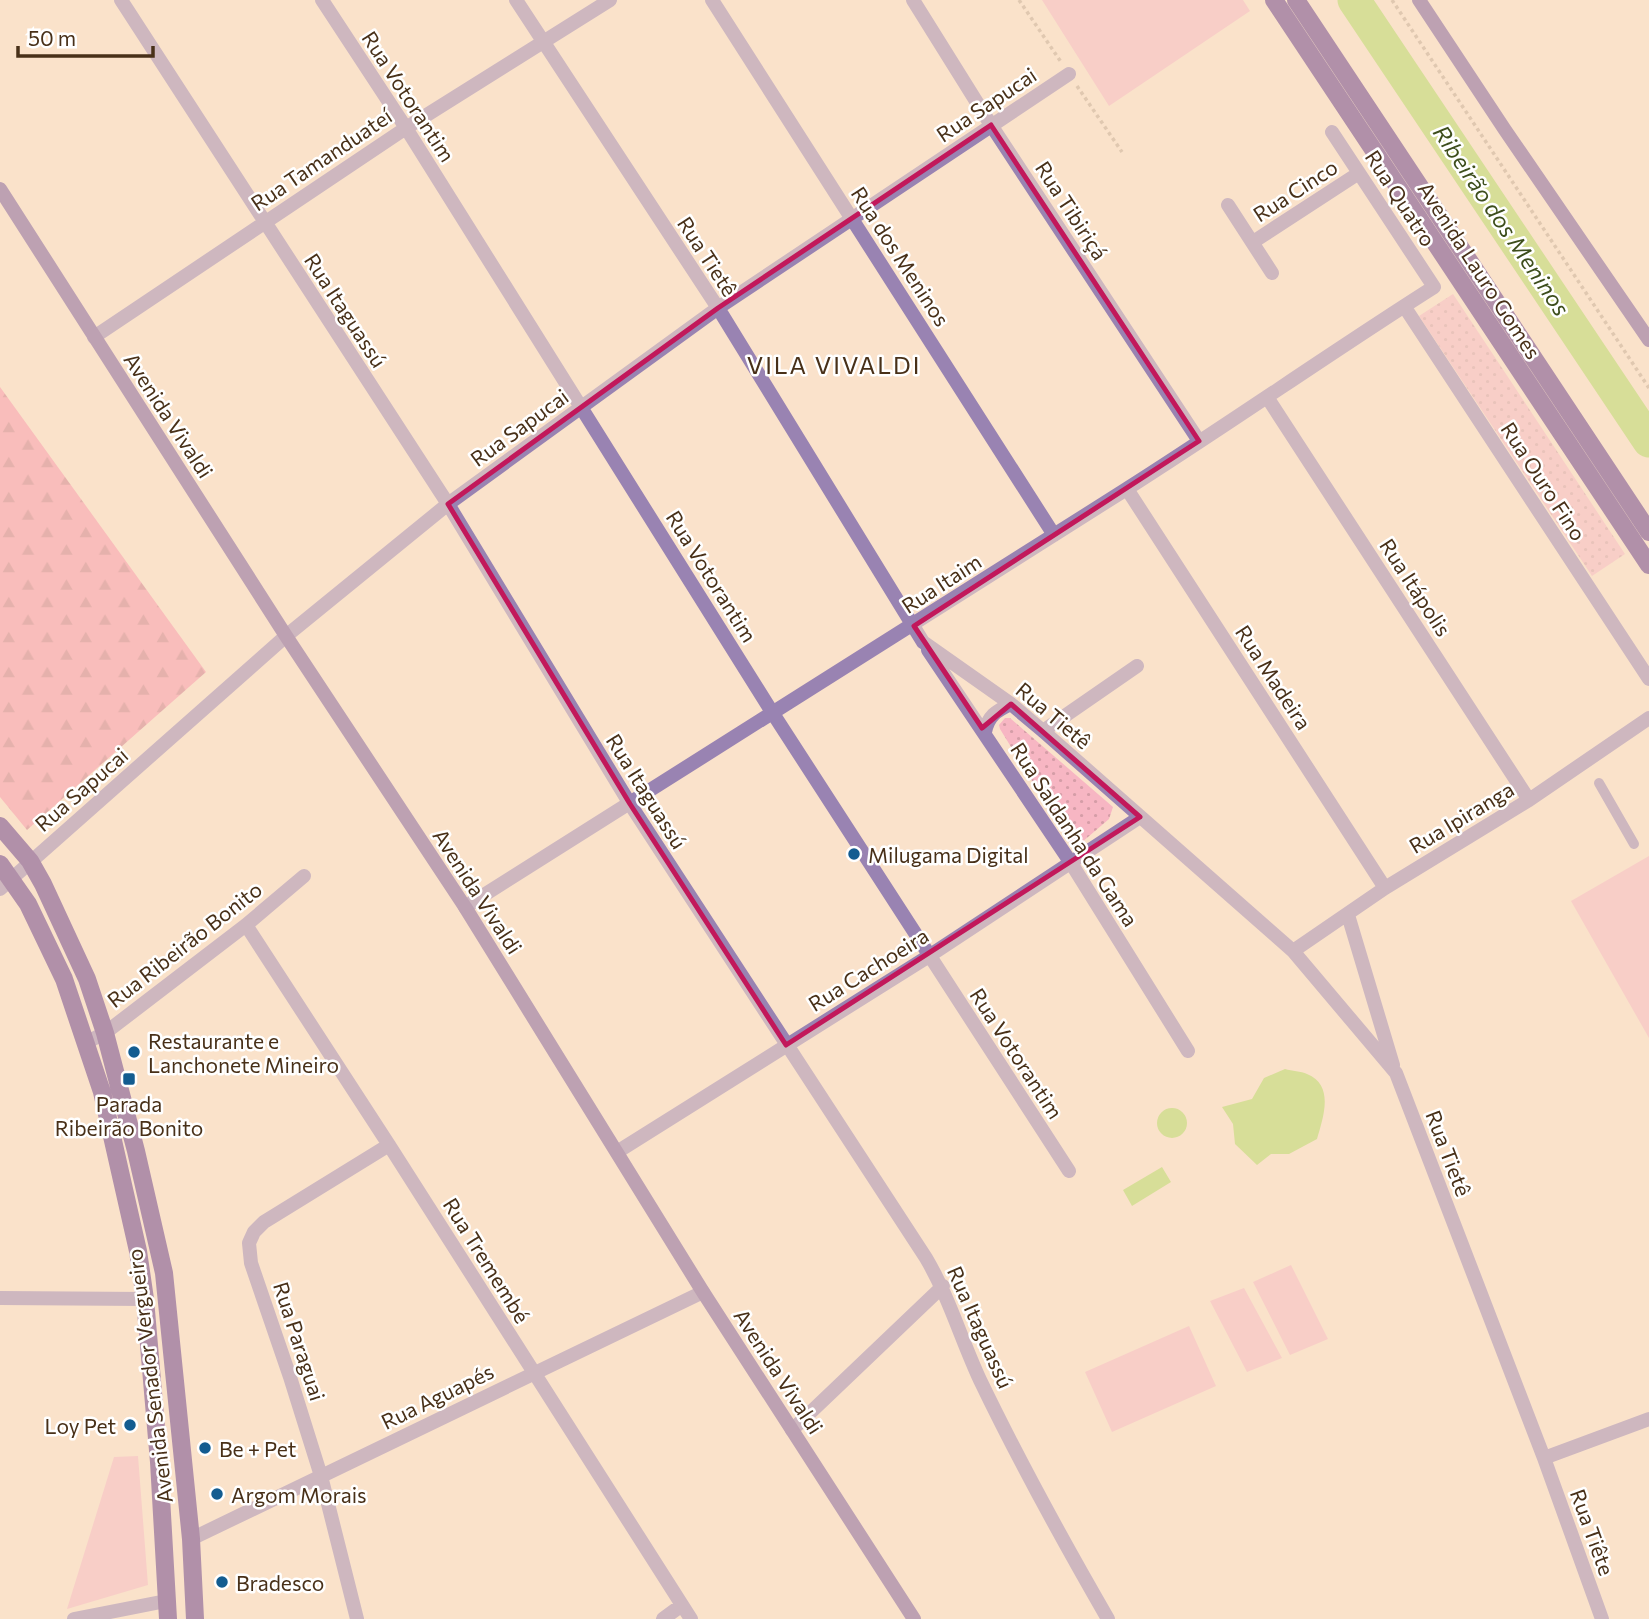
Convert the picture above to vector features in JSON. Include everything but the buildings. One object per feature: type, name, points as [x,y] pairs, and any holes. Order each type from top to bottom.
[{"type":"main road","name":"Avenida Lauro Gomes","points":[[1274,0],[1649,565]]},
{"type":"main road","name":"Avenida Lauro Gomes","points":[[1297,0],[1649,531]]},
{"type":"main road","name":"Avenida Senador Vergueiro","points":[[0,826],[30,861],[63,924],[87,979],[105,1032],[164,1273],[191,1539],[195,1616]]},
{"type":"main road","name":"Avenida Senador Vergueiro","points":[[4,877],[27,904],[64,979],[87,1042],[102,1092],[138,1251],[145,1299],[168,1619]]},
{"type":"main road","points":[[145,1299],[167,1312]]},
{"type":"main road","points":[[161,1496],[173,1518],[191,1539]]},
{"type":"main road","points":[[166,1601],[195,1616]]},
{"type":"street","name":"Rua Itaguassú","points":[[121,0],[448,504],[630,804],[943,1286],[979,1377],[1058,1532],[1108,1619]]},
{"type":"street","name":"Rua Votorantim","points":[[323,0],[772,712],[1069,1171]]},
{"type":"street","name":"Rua Tietê","points":[[516,0],[718,308],[923,642],[1011,704],[1293,951],[1395,1073],[1545,1458]]},
{"type":"street","name":"Rua Tamanduateí","points":[[94,337],[406,128],[611,0]]},
{"type":"street","name":"Rua dos Meninos","points":[[712,0],[1054,534]]},
{"type":"street","name":"Rua Tibiriçá","points":[[913,0],[991,125],[1199,441]]},
{"type":"street","points":[[1419,0],[1649,340]]},
{"type":"street","name":"Rua Sapucai","points":[[4,877],[30,861],[286,636],[448,504],[718,308],[1069,74]]},
{"type":"street","name":"Rua Quatro","points":[[1332,132],[1434,287]]},
{"type":"street","name":"Rua Cinco","points":[[1253,242],[1359,173]]},
{"type":"street","name":"Avenida Vivaldi","points":[[0,189],[286,636],[464,907],[703,1292],[914,1619]]},
{"type":"street","points":[[1228,205],[1272,273]]},
{"type":"street","name":"Rua Itaim","points":[[464,907],[772,712],[914,626],[1434,287]]},
{"type":"street","name":"Rua Ouro Fino","points":[[1404,306],[1649,679]]},
{"type":"street","name":"Rua Itápolis","points":[[1267,397],[1529,800]]},
{"type":"street","name":"Rua Madeira","points":[[1127,489],[1385,888]]},
{"type":"street","name":"Rua Saldanha da Gama","points":[[923,642],[1071,863],[1188,1051]]},
{"type":"street","points":[[1043,731],[1137,666]]},
{"type":"street","points":[[985,732],[987,721],[995,711],[1011,704]]},
{"type":"street","name":"Rua Ipiranga","points":[[1293,951],[1385,888],[1529,800],[1649,718]]},
{"type":"street","name":"Rua Cachoeira","points":[[617,1153],[929,956],[1140,817]]},
{"type":"street","name":"Rua Ribeirão Bonito","points":[[87,1042],[105,1032],[246,925],[304,876]]},
{"type":"street","points":[[1348,915],[1395,1073]]},
{"type":"street","name":"Rua Tremembé","points":[[246,925],[691,1619]]},
{"type":"street","name":"Rua Paraguai","points":[[357,1619],[320,1476],[251,1263],[249,1243],[254,1232],[264,1222],[389,1145]]},
{"type":"street","points":[[792,1430],[943,1286]]},
{"type":"street","name":"Rua Aguapés","points":[[191,1539],[703,1292]]},
{"type":"street","points":[[0,1298],[145,1299]]},
{"type":"street","points":[[1545,1458],[1649,1419]]},
{"type":"street","name":"Rua Tiête","points":[[1545,1458],[1602,1619]]},
{"type":"street","points":[[74,1619],[166,1601]]},
{"type":"street","points":[[663,1619],[682,1605]]},
{"type":"lane","points":[[1599,783],[1634,844]]},
{"type":"path","points":[[1392,0],[1649,388]]},
{"type":"highlighted area","points":[[991,125],[1199,441],[914,626],[982,728],[1011,704],[1140,817],[786,1045],[630,804],[448,504],[718,308]]},
{"type":"shaded area","points":[[1042,0],[1243,0],[1250,11],[1109,106]]},
{"type":"shaded area","points":[[1453,294],[1625,554],[1592,576],[1419,316]]},
{"type":"shaded area","points":[[1005,718],[1010,718],[1113,807],[1109,819],[1074,849],[1000,729],[999,725]]},
{"type":"shaded area","points":[[1649,856],[1649,1038],[1571,901]]},
{"type":"shaded area","points":[[1285,1069],[1307,1074],[1321,1086],[1325,1103],[1322,1122],[1317,1139],[1289,1154],[1271,1154],[1257,1165],[1235,1144],[1233,1124],[1222,1107],[1252,1099],[1264,1078]]},
{"type":"shaded area","points":[[1172,1108],[1178,1109],[1186,1117],[1186,1129],[1178,1137],[1172,1138],[1166,1137],[1158,1129],[1157,1123],[1158,1117],[1166,1109]]},
{"type":"shaded area","points":[[1162,1167],[1171,1182],[1132,1206],[1123,1190]]},
{"type":"shaded area","points":[[1291,1265],[1328,1339],[1290,1355],[1253,1282]]},
{"type":"shaded area","points":[[1244,1288],[1282,1358],[1247,1372],[1210,1301]]},
{"type":"shaded area","points":[[1189,1326],[1216,1386],[1112,1432],[1085,1372]]},
{"type":"shaded area","points":[[138,1456],[148,1585],[67,1609],[114,1457]]},
{"type":"green space","points":[[0,387],[206,672],[27,830],[0,797]]},
{"type":"waterway","name":"Ribeirão dos Meninos","points":[[1354,0],[1649,441]]},
{"type":"place","name":"Milugama Digital","points":[[854,854]]},
{"type":"place","name":"Restaurante e Lanchonete Mineiro","points":[[134,1052]]},
{"type":"place","name":"Parada Ribeirão Bonito","points":[[129,1079]]},
{"type":"place","name":"Loy Pet","points":[[130,1425]]},
{"type":"place","name":"Be + Pet","points":[[205,1448]]},
{"type":"place","name":"Argom Morais","points":[[217,1494]]},
{"type":"place","name":"Bradesco","points":[[222,1582]]},
{"type":"district","name":"VILA VIVALDI","points":[[834,364]]}]
